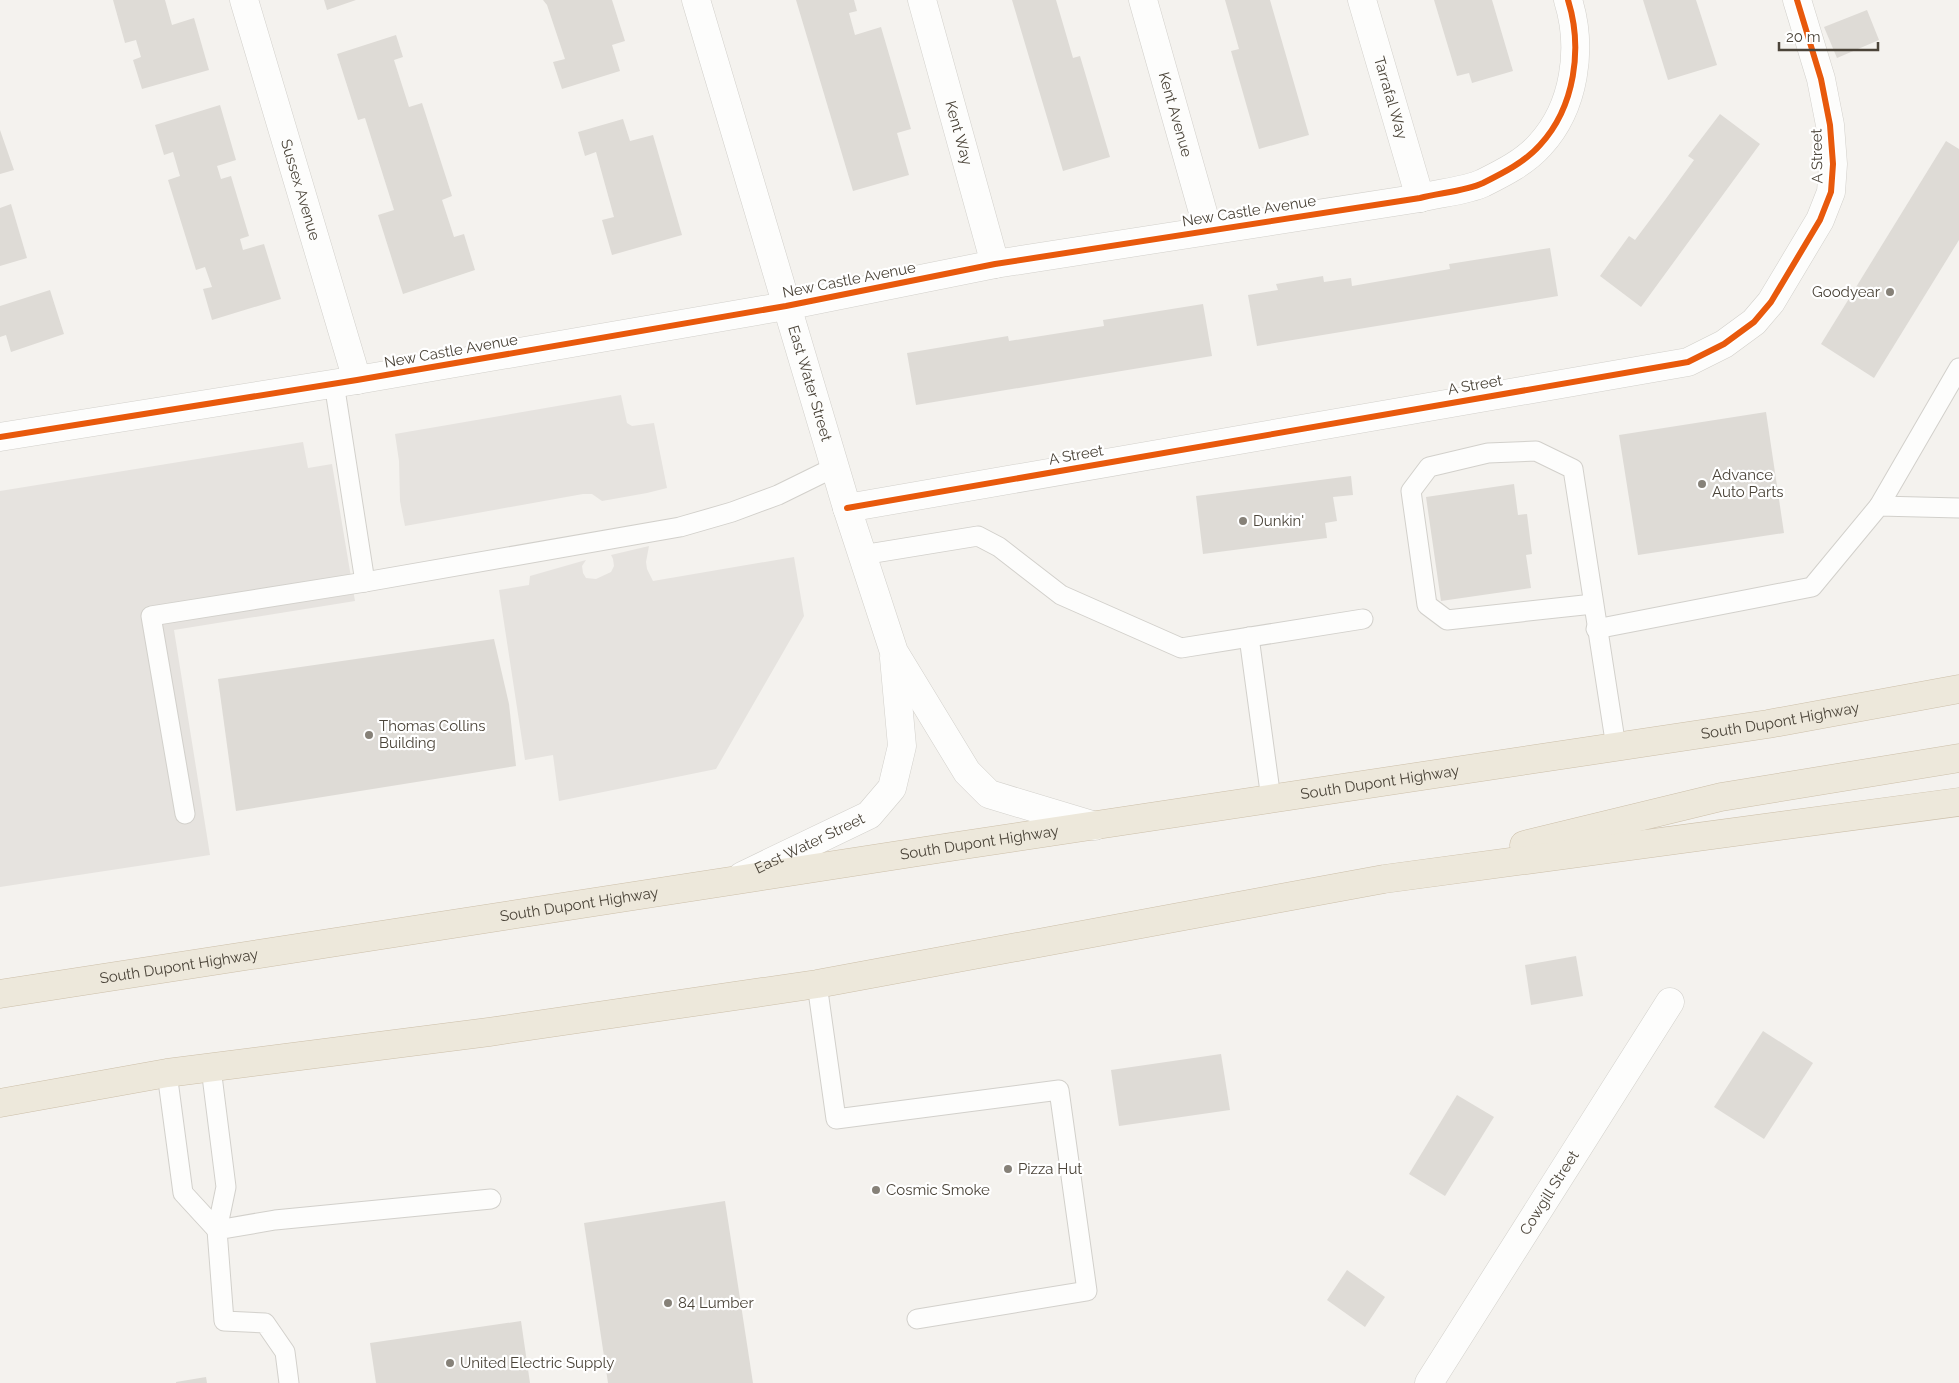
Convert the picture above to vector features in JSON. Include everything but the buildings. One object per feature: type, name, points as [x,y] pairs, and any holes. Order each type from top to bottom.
[{"type":"highway","name":"South Dupont Highway","points":[[0,994],[1768,724],[1959,689]]},
{"type":"highway","points":[[1384,879],[1721,797],[1959,758]]},
{"type":"highway","points":[[0,1103],[167,1074],[489,1032],[818,984],[1384,879],[1959,802]]},
{"type":"street","name":"Sussex Avenue","points":[[244,0],[346,381]]},
{"type":"street","name":"East Water Street","points":[[696,0],[847,508],[894,652],[967,772],[989,794],[1095,826]]},
{"type":"street","name":"Kent Way","points":[[922,0],[994,264]]},
{"type":"street","name":"Kent Avenue","points":[[1142,0],[1208,230]]},
{"type":"street","name":"Tarrafal Way","points":[[1362,0],[1420,198]]},
{"type":"street","name":"New Castle Avenue","points":[[0,437],[346,381],[786,306],[994,264],[1420,198],[1481,184],[1516,166],[1541,144],[1558,119],[1571,89],[1575,52],[1571,9],[1568,0]]},
{"type":"street","name":"A Street","points":[[847,508],[1688,362],[1724,344],[1754,322],[1771,302],[1820,220],[1831,192],[1833,164],[1830,126],[1821,79],[1797,0]]},
{"type":"street","name":"East Water Street","points":[[730,882],[869,815],[892,788],[902,746],[894,652]]},
{"type":"street","name":"Cowgill Street","points":[[1429,1383],[1670,1002]]},
{"type":"lane","points":[[1596,629],[1812,587],[1879,506],[1959,368]]},
{"type":"lane","points":[[346,381],[365,582]]},
{"type":"lane","points":[[1592,604],[1447,620],[1427,605],[1410,491],[1429,467],[1488,453],[1536,451],[1573,470],[1592,604],[1616,747]]},
{"type":"lane","points":[[185,814],[151,616],[365,582],[680,527],[732,512],[778,495],[835,467]]},
{"type":"lane","points":[[1879,506],[1959,508]]},
{"type":"lane","points":[[862,555],[978,536],[999,547],[1061,595],[1181,648],[1363,619]]},
{"type":"lane","points":[[1249,637],[1271,799]]},
{"type":"lane","points":[[818,984],[836,1119],[1059,1090],[1088,1291],[916,1319]]},
{"type":"lane","points":[[212,1068],[226,1187],[217,1230],[224,1321],[265,1324],[285,1352],[290,1383]]},
{"type":"lane","points":[[167,1074],[183,1193],[217,1230]]},
{"type":"lane","points":[[217,1230],[274,1220],[491,1199]]},
{"type":"shaded area","points":[[621,395],[627,423],[632,426],[654,423],[667,488],[602,501],[592,494],[583,494],[405,526],[400,501],[399,461],[395,434]]},
{"type":"shaded area","points":[[303,442],[308,468],[332,464],[355,601],[174,630],[210,855],[0,887],[0,491]]},
{"type":"shaded area","points":[[649,546],[646,562],[653,581],[794,557],[804,616],[716,769],[559,801],[553,755],[525,760],[499,590],[529,585],[530,576],[586,560],[582,566],[583,573],[586,578],[596,579],[611,572],[614,566],[611,555]]},
{"type":"cycle path","points":[[0,437],[357,380],[786,306],[995,264],[1420,198],[1469,188],[1483,183],[1528,157],[1552,130],[1561,113],[1573,76],[1575,57],[1573,18],[1568,0]]},
{"type":"cycle path","points":[[847,508],[1688,362],[1724,344],[1754,322],[1771,302],[1820,220],[1831,192],[1833,164],[1830,125],[1821,79],[1797,0]]},
{"type":"place","name":"Goodyear","points":[[1890,292]]},
{"type":"place","name":"Advance Auto Parts","points":[[1702,484]]},
{"type":"place","name":"Dunkin'","points":[[1243,521]]},
{"type":"place","name":"Thomas Collins Building","points":[[369,735]]},
{"type":"place","name":"Pizza Hut","points":[[1008,1169]]},
{"type":"place","name":"Cosmic Smoke","points":[[876,1190]]},
{"type":"place","name":"84 Lumber","points":[[668,1303]]},
{"type":"place","name":"United Electric Supply","points":[[450,1363]]}]
